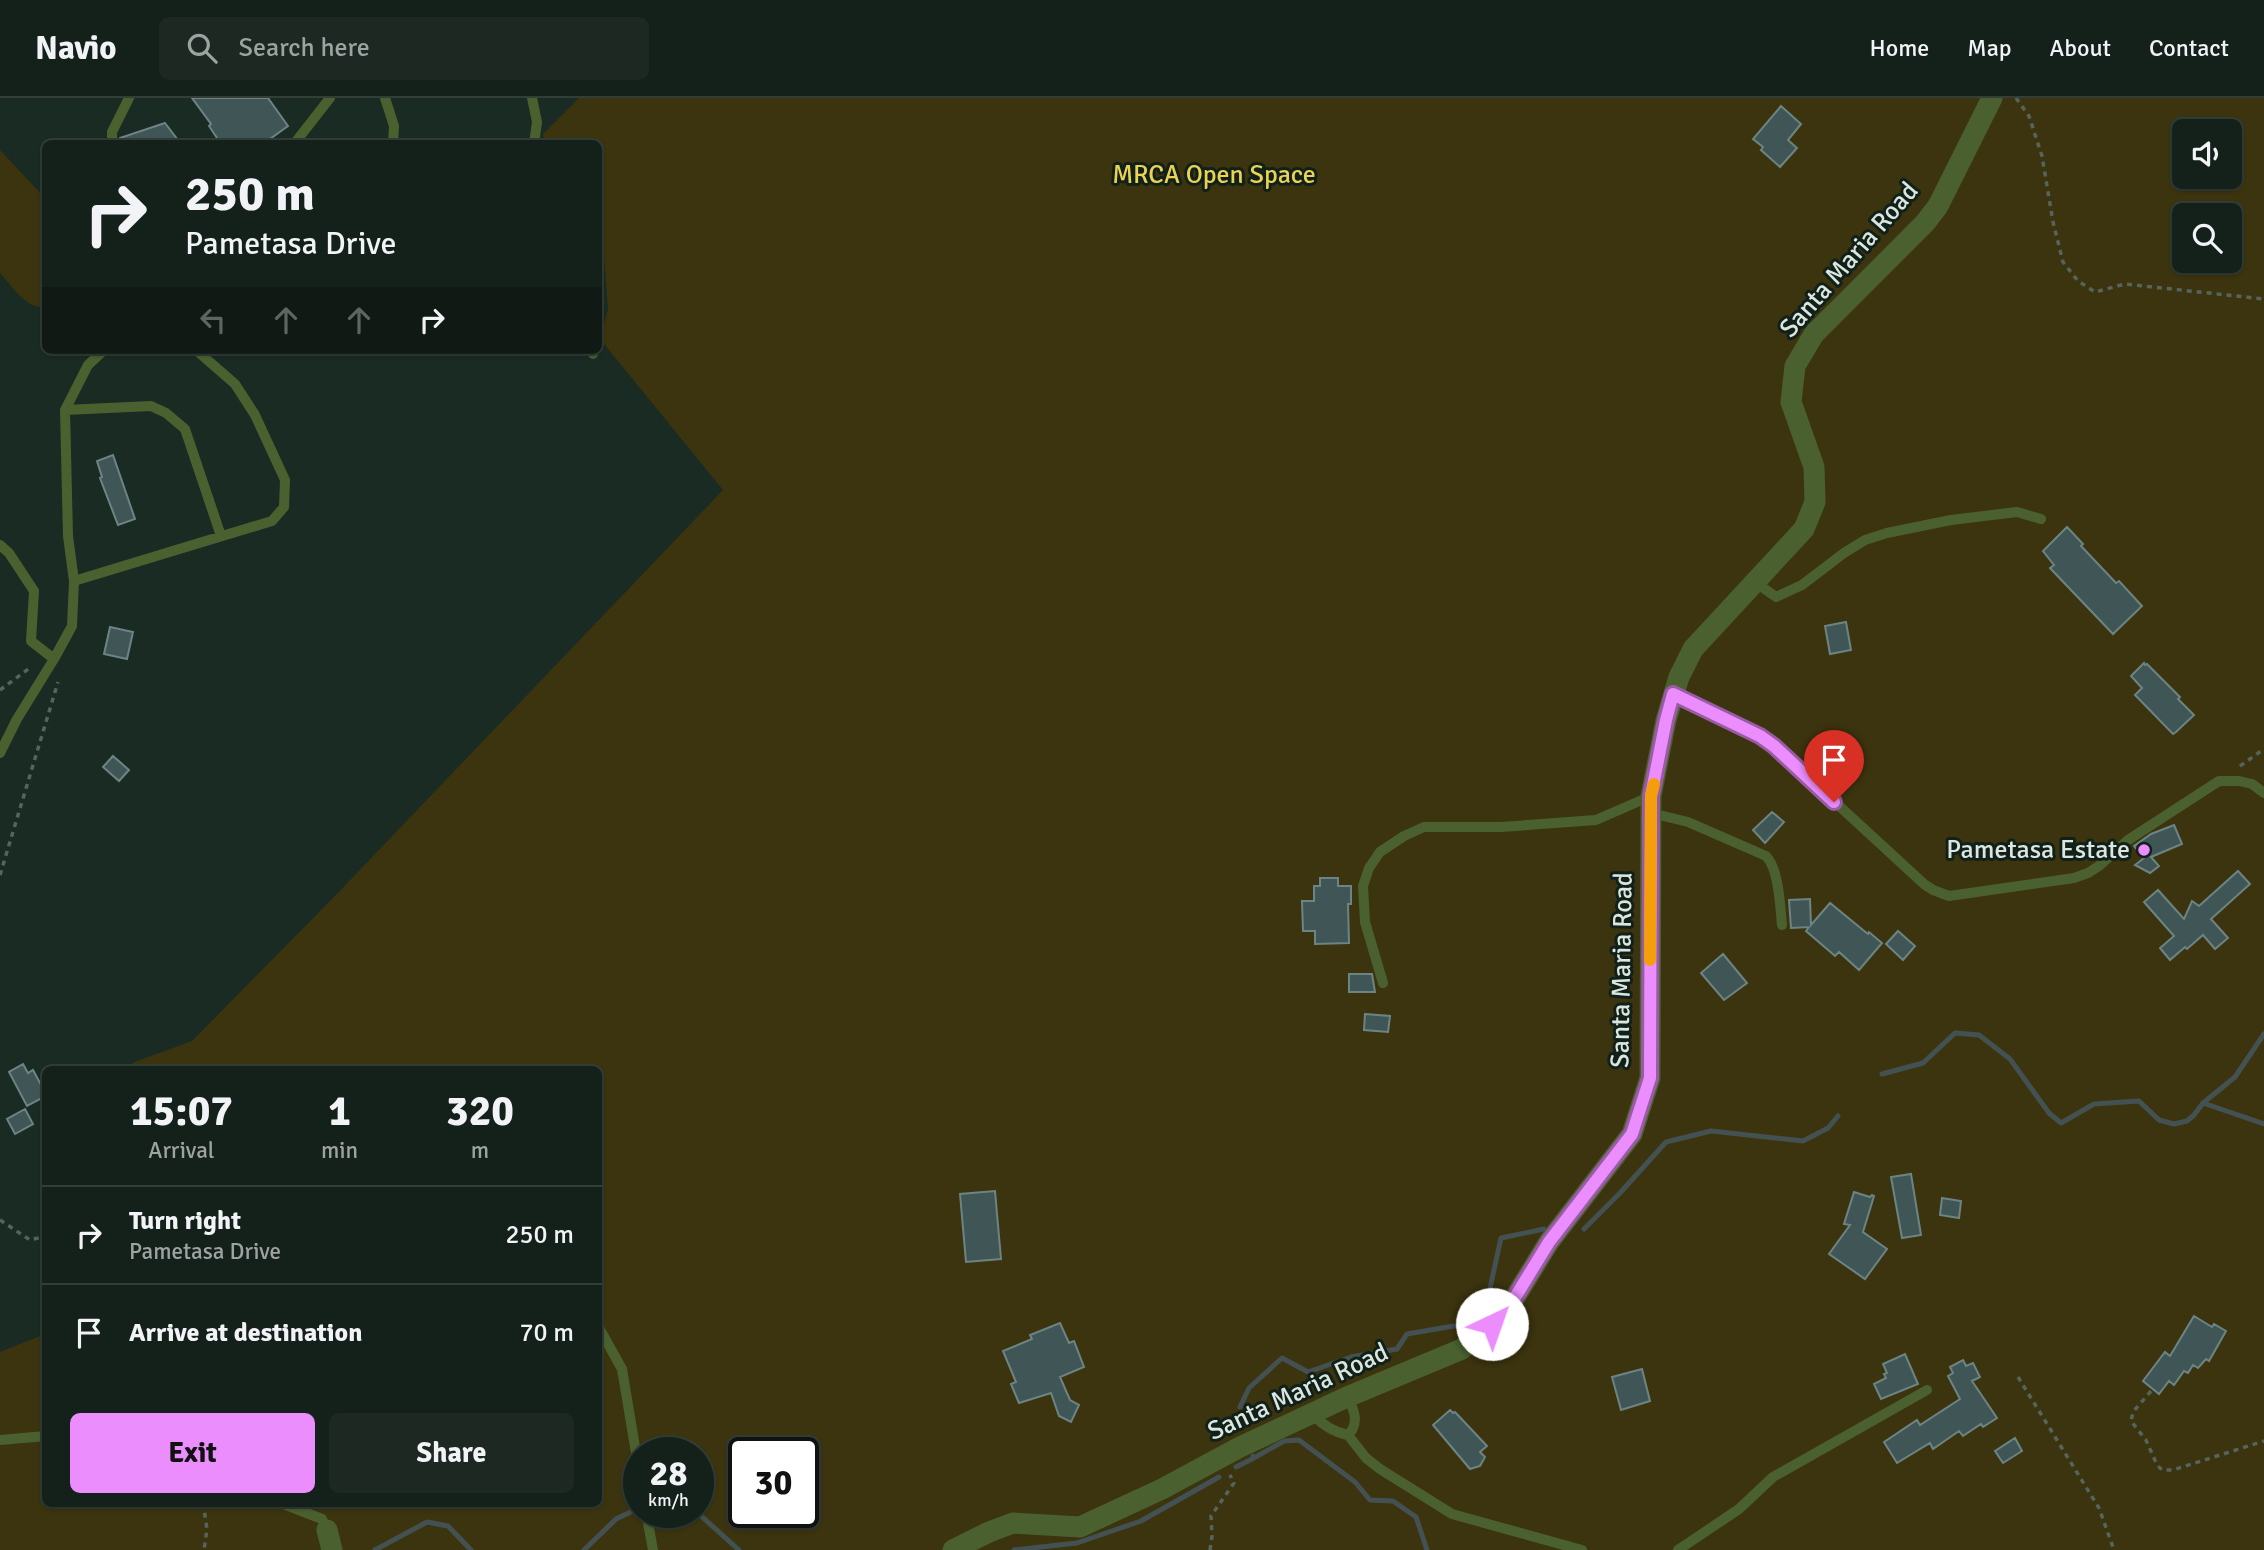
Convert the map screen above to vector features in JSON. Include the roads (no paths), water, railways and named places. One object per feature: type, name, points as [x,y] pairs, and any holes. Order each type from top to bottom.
[{"type":"street","name":"Santa Maria Road","points":[[953,1550],[1013,1523],[1080,1527],[1347,1396],[1462,1349],[1506,1312],[1549,1242],[1632,1134],[1650,1078],[1651,805],[1666,720],[1673,694],[1693,649],[1804,529],[1815,502],[1814,467],[1791,402],[1795,366],[1814,334],[1925,223],[1938,206],[1992,98]]},
{"type":"lane","points":[[112,140],[112,132],[129,98]]},
{"type":"lane","points":[[298,140],[330,98]]},
{"type":"lane","points":[[385,98],[394,126],[393,140]]},
{"type":"lane","points":[[532,98],[537,122],[535,140]]},
{"type":"lane","points":[[0,753],[72,626],[74,581],[68,536],[65,410],[88,365],[100,354]]},
{"type":"lane","points":[[74,581],[272,520],[284,507],[285,480],[255,415],[235,384],[201,354]]},
{"type":"lane","points":[[65,410],[151,406],[166,413],[185,429],[221,536]]},
{"type":"lane","points":[[1755,582],[1776,597],[1802,585],[1865,540],[1887,533],[1951,520],[2017,512],[2041,519]]},
{"type":"lane","points":[[0,545],[9,553],[34,592],[31,641],[54,659]]},
{"type":"lane","points":[[1673,694],[1760,736],[1774,746],[1924,884],[1949,896],[2074,878],[2088,873],[2127,840],[2219,781],[2252,784],[2264,793]]},
{"type":"lane","points":[[1383,983],[1364,922],[1363,886],[1369,868],[1380,852],[1424,827],[1501,827],[1596,820],[1651,805],[1766,856],[1775,871],[1782,925]]},
{"type":"lane","points":[[602,1333],[622,1369],[633,1437]]},
{"type":"lane","points":[[1678,1550],[1739,1509],[1773,1477],[1927,1390]]},
{"type":"lane","points":[[1347,1396],[1355,1411],[1355,1426],[1348,1435]]},
{"type":"lane","points":[[1312,1413],[1323,1424],[1348,1435],[1366,1458],[1452,1514],[1582,1550]]},
{"type":"lane","points":[[0,1440],[42,1436]]},
{"type":"lane","points":[[287,1507],[327,1533]]},
{"type":"lane","points":[[649,1528],[653,1550]]},
{"type":"waterway","points":[[1882,1074],[1923,1063],[1955,1033],[1979,1035],[2010,1059],[2049,1113],[2061,1123],[2094,1104],[2139,1101],[2159,1120],[2174,1124],[2187,1121],[2203,1103],[2235,1077],[2264,1034]]},
{"type":"waterway","points":[[2203,1103],[2264,1124]]},
{"type":"waterway","points":[[1584,1229],[1666,1142],[1711,1131],[1803,1141],[1828,1128],[1838,1116]]},
{"type":"waterway","points":[[1240,1407],[1249,1388],[1282,1358],[1308,1372],[1351,1357],[1397,1349],[1407,1334],[1471,1323],[1485,1311],[1501,1238],[1544,1229]]},
{"type":"waterway","points":[[1252,1459],[1284,1441],[1299,1440],[1355,1482],[1370,1500],[1393,1501],[1416,1517],[1427,1550]]},
{"type":"waterway","points":[[1236,1467],[1253,1456]]},
{"type":"waterway","points":[[1014,1550],[1077,1543],[1141,1521],[1219,1477]]},
{"type":"waterway","points":[[584,1550],[616,1519],[623,1516]]},
{"type":"waterway","points":[[375,1550],[427,1522],[448,1526],[471,1550]]},
{"type":"waterway","points":[[714,1528],[739,1550]]},
{"type":"place","name":"Pametasa Estate","points":[[2144,850]]},
{"type":"park label","name":"MRCA Open Space","points":[[1214,175]]}]
